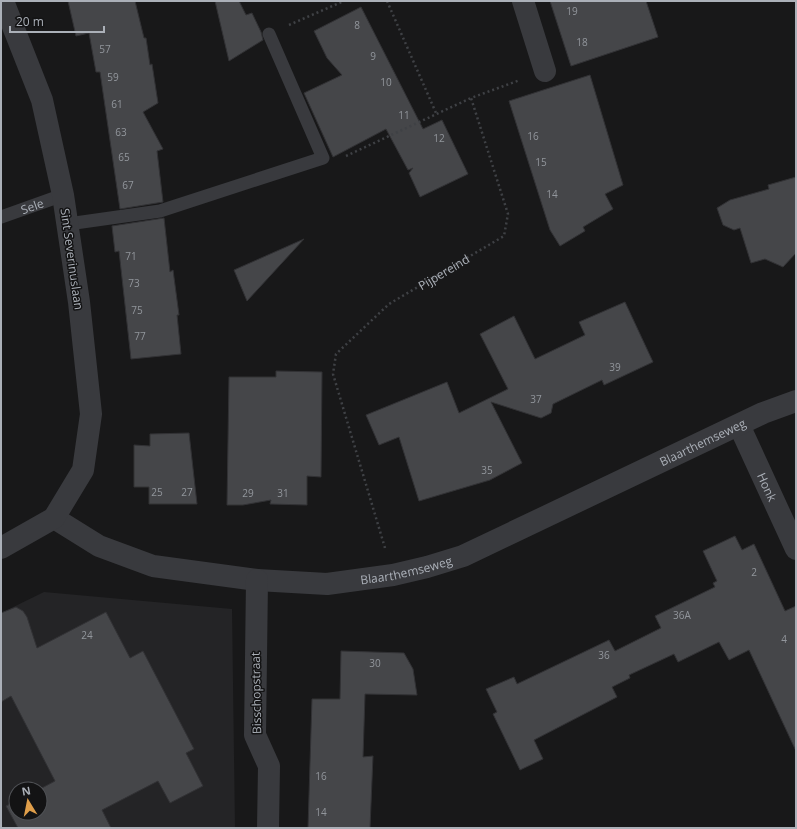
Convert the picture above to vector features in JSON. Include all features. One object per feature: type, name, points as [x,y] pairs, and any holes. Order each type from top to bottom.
[{"type":"street","name":"Sint Severinuslaan","points":[[3,1],[42,100],[63,196],[68,224],[91,414],[83,470],[54,518]]},
{"type":"street","points":[[523,1],[545,71]]},
{"type":"street","name":"Blaarthemseweg","points":[[54,518],[99,546],[153,566],[257,580],[327,584],[393,575],[463,556],[763,413],[796,401]]},
{"type":"street","name":"Honk","points":[[739,425],[796,549]]},
{"type":"street","points":[[1,548],[54,518]]},
{"type":"street","name":"Bisschopstraat","points":[[257,580],[255,736],[269,766],[268,828]]},
{"type":"lane","points":[[68,224],[160,211],[323,158],[268,34]]},
{"type":"lane","name":"Sele","points":[[1,217],[63,196]]},
{"type":"path","points":[[268,34],[344,1]]},
{"type":"path","points":[[387,1],[436,113]]},
{"type":"path","points":[[323,158],[336,161],[436,113],[471,98],[545,71]]},
{"type":"path","name":"Pijpereind","points":[[393,575],[333,374],[336,354],[389,304],[504,236],[508,214],[471,98]]},
{"type":"shaded area","points":[[44,592],[232,609],[235,828],[1,828],[1,613]]},
{"type":"building","points":[[68,1],[135,1],[144,38],[146,38],[150,65],[152,64],[158,103],[143,112],[163,149],[157,151],[163,202],[120,209],[100,72],[96,72],[89,33],[76,36]]},
{"type":"building","points":[[215,1],[239,1],[246,15],[252,13],[263,40],[229,61]]},
{"type":"building","points":[[550,1],[646,1],[658,37],[571,66]]},
{"type":"building","points":[[361,7],[423,129],[442,120],[468,174],[420,197],[409,173],[413,168],[408,170],[386,129],[333,157],[304,93],[342,75],[327,58],[314,31]]},
{"type":"building","points":[[590,75],[623,185],[605,194],[613,209],[583,227],[585,231],[560,246],[550,230],[509,101]]},
{"type":"building","points":[[796,177],[796,253],[783,267],[765,259],[751,263],[740,228],[734,230],[723,225],[717,208],[730,200],[769,189],[768,185]]},
{"type":"building","points":[[164,218],[170,272],[173,270],[179,315],[177,315],[181,354],[131,359],[119,251],[115,252],[112,226]]},
{"type":"building","points":[[304,239],[247,301],[234,270]]},
{"type":"building","points":[[625,302],[653,362],[604,385],[602,380],[553,404],[551,413],[541,418],[491,402],[522,463],[490,480],[419,501],[399,437],[379,445],[366,415],[447,382],[459,413],[508,389],[480,334],[514,316],[535,359],[585,335],[579,322]]},
{"type":"building","points":[[276,371],[322,372],[321,477],[307,476],[307,505],[270,504],[271,500],[243,505],[227,505],[229,377],[276,377]]},
{"type":"building","points":[[189,433],[197,504],[149,504],[149,487],[134,487],[134,445],[150,446],[150,434]]},
{"type":"building","points":[[735,536],[742,550],[754,544],[785,611],[796,606],[796,751],[749,650],[729,660],[719,642],[678,662],[674,654],[629,675],[630,678],[612,687],[617,697],[534,740],[543,759],[520,770],[493,714],[497,712],[486,689],[514,677],[517,684],[609,640],[615,651],[661,628],[655,616],[715,587],[713,583],[717,581],[703,551]]},
{"type":"building","points":[[16,607],[23,611],[27,617],[37,648],[106,612],[130,658],[143,651],[194,749],[186,753],[203,786],[170,803],[158,781],[102,810],[111,828],[18,828],[14,821],[48,821],[48,785],[55,781],[11,696],[1,702],[1,613]]},
{"type":"building","points":[[341,651],[404,653],[413,669],[417,695],[365,694],[363,757],[373,756],[370,828],[308,828],[312,699],[340,699]]}]
